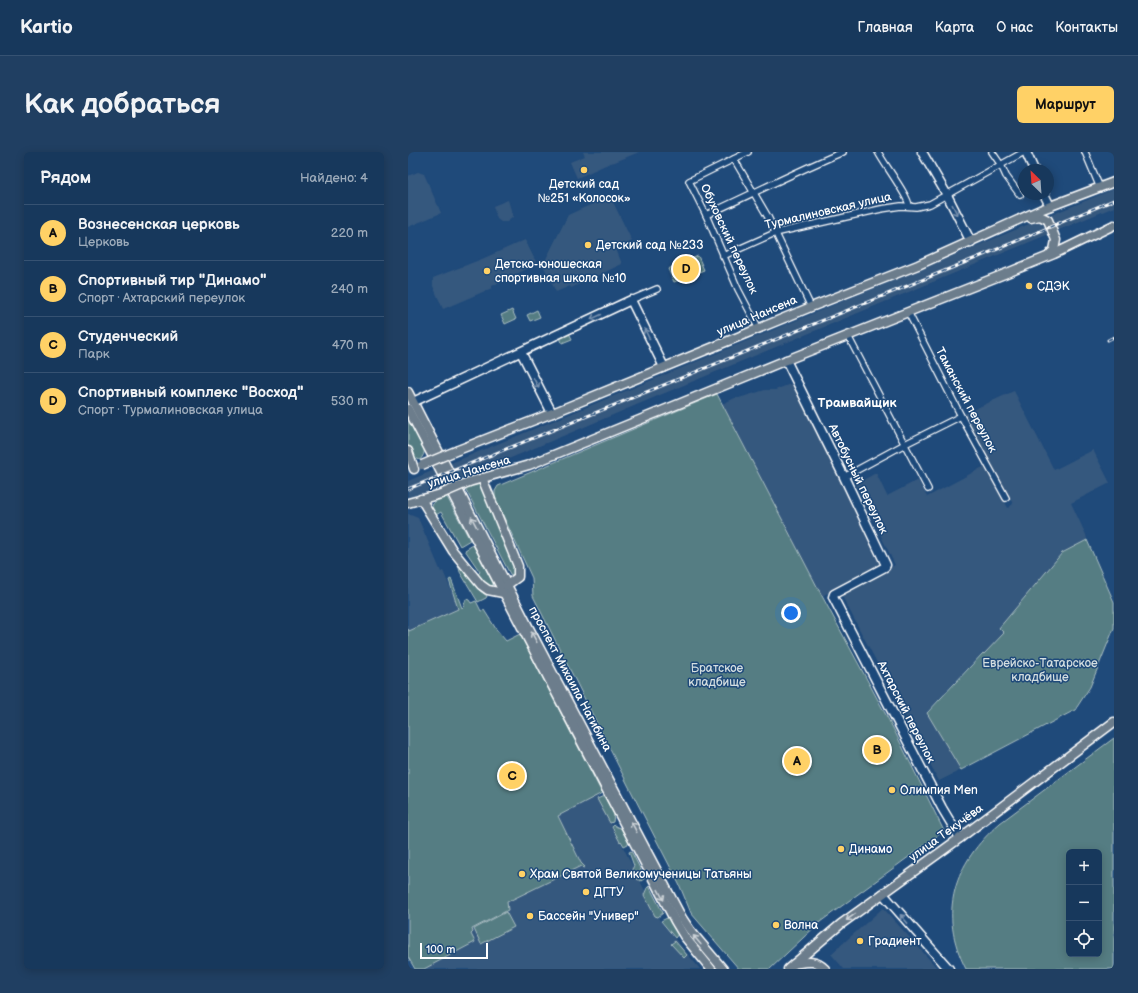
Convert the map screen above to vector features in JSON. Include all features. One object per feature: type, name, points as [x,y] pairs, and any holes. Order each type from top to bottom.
[{"type":"main road","name":"улица Нансена","points":[[415,468],[918,265],[1050,206],[1114,182]]},
{"type":"main road","points":[[1048,256],[1054,250],[1056,240],[1048,220],[1049,213],[1052,209],[1064,201]]},
{"type":"main road","points":[[1020,219],[1040,216],[1048,220]]},
{"type":"main road","name":"улица Нансена","points":[[408,504],[437,495],[469,482],[529,465],[786,360],[1048,256],[1114,224]]},
{"type":"main road","points":[[1056,240],[1066,244],[1077,242]]},
{"type":"main road","name":"проспект Михаила Нагибина","points":[[408,392],[507,585],[682,918],[690,930],[723,969]]},
{"type":"main road","name":"проспект Михаила Нагибина","points":[[408,409],[675,922],[684,936],[711,969]]},
{"type":"main road","points":[[408,451],[415,468]]},
{"type":"main road","points":[[482,478],[518,566],[518,577],[507,585]]},
{"type":"main road","points":[[428,512],[429,504],[437,495]]},
{"type":"main road","points":[[421,499],[453,551],[479,583],[486,589],[503,593]]},
{"type":"main road","points":[[408,504],[420,506],[428,512]]},
{"type":"main road","points":[[492,590],[496,588],[498,583]]},
{"type":"main road","name":"улица Текучёва","points":[[791,966],[841,924],[960,838],[1114,722]]},
{"type":"main road","points":[[791,966],[808,961],[814,962],[825,969]]},
{"type":"street","points":[[748,152],[734,159],[753,194],[768,217],[811,307]]},
{"type":"street","points":[[706,215],[843,152]]},
{"type":"street","points":[[878,152],[906,197],[909,206]]},
{"type":"street","points":[[922,152],[947,195],[971,242]]},
{"type":"street","points":[[992,152],[1002,165],[1006,176],[1018,192]]},
{"type":"street","points":[[1025,152],[1031,164]]},
{"type":"street","name":"Турмалиновская улица","points":[[723,256],[775,233],[881,209],[901,206],[916,207],[930,204],[1025,152]]},
{"type":"street","points":[[1085,152],[1100,188]]},
{"type":"street","name":"Обуховский переулок","points":[[734,159],[689,180],[738,289],[759,329]]},
{"type":"street","points":[[1047,200],[1050,206]]},
{"type":"street","points":[[413,402],[657,289]]},
{"type":"street","points":[[631,300],[664,368]]},
{"type":"street","name":"Таманский переулок","points":[[908,312],[961,416],[1006,498]]},
{"type":"street","points":[[848,336],[928,489]]},
{"type":"street","points":[[521,352],[552,414]]},
{"type":"street","name":"Автобусный переулок","points":[[786,360],[886,565],[885,567],[832,596]]},
{"type":"street","points":[[844,477],[961,416]]},
{"type":"street","name":"Ахтарский переулок","points":[[832,596],[942,808],[960,838]]},
{"type":"street","points":[[883,894],[948,969]]},
{"type":"shaded area","name":"Детский сад №251 «Колосок»","points":[[583,152],[639,152],[577,178],[570,162],[585,156]]},
{"type":"shaded area","points":[[418,172],[424,174],[441,213],[408,227],[408,176]]},
{"type":"shaded area","points":[[1114,189],[1114,207],[442,487],[408,498],[408,481]]},
{"type":"shaded area","name":"Детский сад №233","points":[[610,196],[632,241],[616,249],[622,264],[571,288],[570,286],[556,292],[544,267],[544,263],[568,215]]},
{"type":"shaded area","points":[[508,200],[513,217],[507,222],[501,222],[497,219],[493,206]]},
{"type":"shaded area","name":"Детско-юношеская спортивная школа №10","points":[[525,240],[537,264],[492,286],[492,288],[443,309],[433,286],[433,278]]},
{"type":"shaded area","points":[[793,383],[882,565],[822,596],[722,404],[735,398],[765,390],[775,390]]},
{"type":"shaded area","points":[[1014,391],[1054,470],[1093,450],[1110,483],[1071,503],[1087,540],[1062,553],[999,628],[1004,633],[984,654],[982,653],[927,712],[961,770],[939,781],[841,594],[895,565],[856,484],[876,473],[887,496],[918,480],[927,497],[985,466],[1008,508],[1013,504],[964,414]]},
{"type":"shaded area","points":[[408,514],[418,518],[441,572],[443,571],[459,609],[409,631],[408,629]]},
{"type":"shaded area","name":"ДГТУ","points":[[597,795],[660,921],[700,969],[416,969],[413,963],[473,932],[469,922],[581,862],[557,817]]},
{"type":"shaded area","points":[[883,908],[938,969],[844,969],[831,954]]},
{"type":"green space","points":[[698,256],[704,270],[674,282],[668,269]]},
{"type":"green space","points":[[512,310],[516,319],[505,324],[501,315]]},
{"type":"green space","points":[[537,310],[540,317],[530,321],[527,315]]},
{"type":"green space","points":[[569,333],[572,339],[562,343],[560,337]]},
{"type":"green space","name":"Братское кладбище","points":[[717,394],[822,596],[893,728],[944,831],[820,922],[770,969],[739,969],[691,913],[679,884],[533,596],[532,578],[495,498],[495,491],[498,486]]},
{"type":"green space","points":[[408,416],[424,448],[424,454],[420,460],[413,457],[408,445]]},
{"type":"green space","points":[[477,484],[482,486],[516,569],[516,573],[512,575],[510,574],[465,488]]},
{"type":"green space","points":[[447,497],[470,540],[460,546],[441,512],[434,516],[431,508],[434,502]]},
{"type":"green space","name":"Еврейско-Татарское кладбище","points":[[1087,540],[1114,602],[1114,628],[1090,687],[1075,710],[961,770],[927,713],[983,653],[984,654],[1004,633],[999,628],[1062,553]]},
{"type":"green space","points":[[473,545],[493,583],[493,586],[487,586],[477,575],[480,572],[465,550]]},
{"type":"green space","points":[[458,564],[480,591],[487,596],[486,598],[478,602],[460,572]]},
{"type":"green space","points":[[451,579],[462,608],[466,599],[471,603],[476,601],[481,611],[484,610],[496,629],[506,641],[520,634],[602,793],[558,816],[581,863],[585,867],[583,868],[581,866],[507,902],[508,910],[472,929],[473,932],[471,934],[475,942],[424,969],[415,969],[408,957],[408,629],[409,631],[458,609],[449,580]]},
{"type":"green space","points":[[1114,738],[1114,969],[966,969],[957,948],[953,928],[952,909],[955,890],[961,872],[971,855],[984,838],[1000,823]]},
{"type":"green space","points":[[604,796],[614,814],[613,822],[610,823],[597,799]]},
{"type":"green space","points":[[614,825],[621,828],[630,843],[624,846],[621,841],[620,842],[612,827]]},
{"type":"green space","points":[[631,851],[645,878],[641,881],[637,879],[632,869],[634,866],[629,852]]},
{"type":"green space","points":[[649,886],[663,913],[658,917],[655,916],[644,895]]},
{"type":"green space","points":[[506,912],[514,927],[481,944],[474,929]]},
{"type":"green space","points":[[669,917],[678,934],[675,938],[661,921]]},
{"type":"green space","points":[[675,941],[687,955],[684,958],[671,944]]},
{"type":"railway","points":[[408,489],[981,256],[1114,200]]},
{"type":"railway","points":[[1108,340],[1114,337]]},
{"type":"place","name":"Детский сад №251 «Колосок»","points":[[584,170]]},
{"type":"place","name":"Детский сад №233","points":[[588,245]]},
{"type":"place","name":"Спортивный комплекс \"Восход\"","points":[[686,269]]},
{"type":"place","name":"Детско-юношеская спортивная школа №10","points":[[487,271]]},
{"type":"place","name":"СДЭК","points":[[1029,286]]},
{"type":"place","name":"Спортивный тир \"Динамо\"","points":[[877,750]]},
{"type":"place","name":"Вознесенская церковь","points":[[797,761]]},
{"type":"place","name":"Студенческий","points":[[512,776]]},
{"type":"place","name":"Олимпия Men","points":[[892,790]]},
{"type":"place","name":"Динамо","points":[[841,849]]},
{"type":"place","name":"Храм Святой Великомученицы Татьяны","points":[[522,874]]},
{"type":"place","name":"ДГТУ","points":[[586,892]]},
{"type":"place","name":"Бассейн \"Универ\"","points":[[530,916]]},
{"type":"place","name":"Волна","points":[[776,925]]},
{"type":"place","name":"Градиент","points":[[860,941]]},
{"type":"district","name":"Трамвайщик","points":[[857,403]]}]
